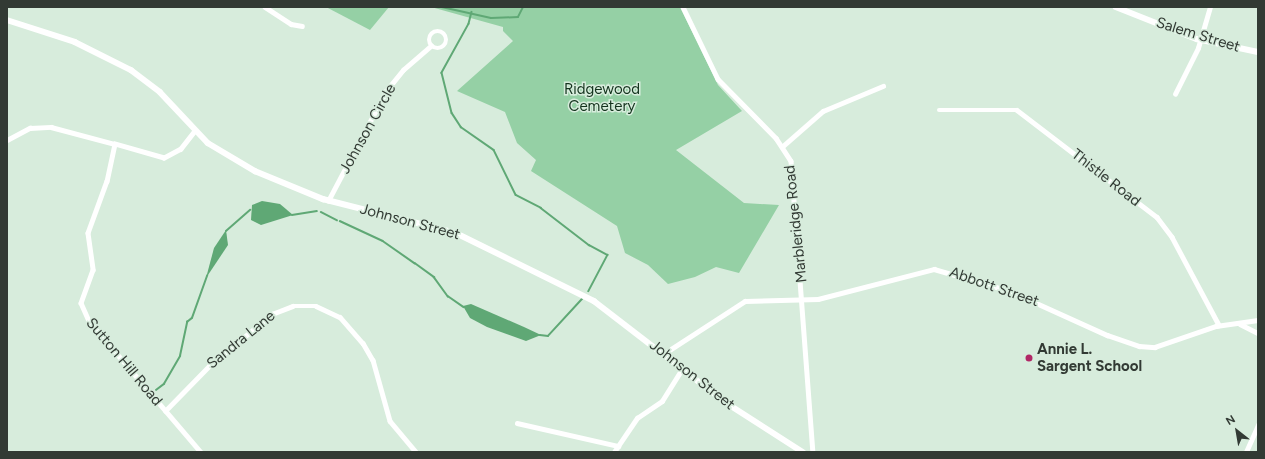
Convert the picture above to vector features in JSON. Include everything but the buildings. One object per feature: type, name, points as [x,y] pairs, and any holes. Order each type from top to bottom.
[{"type":"street","points":[[265,7],[291,24],[302,26]]},
{"type":"street","name":"Marbleridge Road","points":[[683,7],[718,79],[783,146],[794,170],[804,300],[813,452]]},
{"type":"street","name":"Salem Street","points":[[1116,7],[1200,40],[1258,52]]},
{"type":"street","points":[[1175,94],[1200,40],[1210,7]]},
{"type":"street","name":"Johnson Street","points":[[7,20],[75,42],[131,70],[160,92],[195,131],[236,161],[328,201],[409,220],[479,242],[594,301],[665,353],[742,414],[803,452]]},
{"type":"street","name":"Johnson Circle","points":[[328,201],[386,91],[403,70],[431,46],[433,32],[441,31],[446,34],[445,46],[436,49],[431,46]]},
{"type":"street","points":[[783,146],[823,111],[883,86]]},
{"type":"street","name":"Thistle Road","points":[[939,110],[1017,110],[1157,217],[1172,237],[1219,326]]},
{"type":"street","points":[[7,140],[30,128],[51,127],[164,158],[181,149],[195,131]]},
{"type":"street","name":"Sutton Hill Road","points":[[115,144],[108,181],[88,233],[93,270],[81,298],[82,309],[201,452]]},
{"type":"street","name":"Abbott Street","points":[[665,353],[738,303],[804,300],[921,270],[942,269],[1010,291],[1106,335],[1139,346],[1155,347],[1219,326],[1258,320]]},
{"type":"street","name":"Sandra Lane","points":[[165,410],[203,372],[272,314],[293,306],[316,306],[340,318],[363,343],[374,360],[390,421],[416,452]]},
{"type":"street","points":[[1239,324],[1258,333]]},
{"type":"street","points":[[614,452],[637,418],[662,401],[683,368]]},
{"type":"street","points":[[517,423],[618,446]]},
{"type":"street","points":[[1246,452],[1258,426]]},
{"type":"green space","points":[[326,7],[389,7],[370,30]]},
{"type":"green space","name":"Ridgewood Cemetery","points":[[431,7],[680,7],[718,85],[742,111],[676,150],[744,203],[779,205],[739,273],[716,267],[695,277],[668,284],[648,265],[625,253],[617,226],[531,171],[536,160],[517,143],[505,112],[457,91],[513,41],[503,31],[503,27]]},
{"type":"shaded area","points":[[262,201],[280,204],[293,215],[261,225],[251,220],[252,205]]},
{"type":"shaded area","points":[[226,230],[228,245],[206,278],[214,248]]},
{"type":"shaded area","points":[[471,304],[541,335],[526,341],[487,327],[470,318],[463,306]]},
{"type":"waterway","points":[[442,7],[491,18],[518,17],[523,7]]},
{"type":"waterway","points":[[472,12],[469,24],[442,73],[452,113],[461,127],[494,150],[516,195],[541,208],[589,245],[608,255],[589,291]]},
{"type":"waterway","points":[[226,231],[250,210]]},
{"type":"waterway","points":[[292,215],[317,211]]},
{"type":"waterway","points":[[321,212],[337,220]]},
{"type":"waterway","points":[[340,221],[383,241],[415,263],[434,277],[448,296],[464,307]]},
{"type":"waterway","points":[[156,390],[164,384],[180,356],[187,322],[192,318],[207,276]]},
{"type":"waterway","points":[[540,335],[548,336],[582,299]]},
{"type":"place","name":"Annie L. Sargent School","points":[[1029,358]]}]
